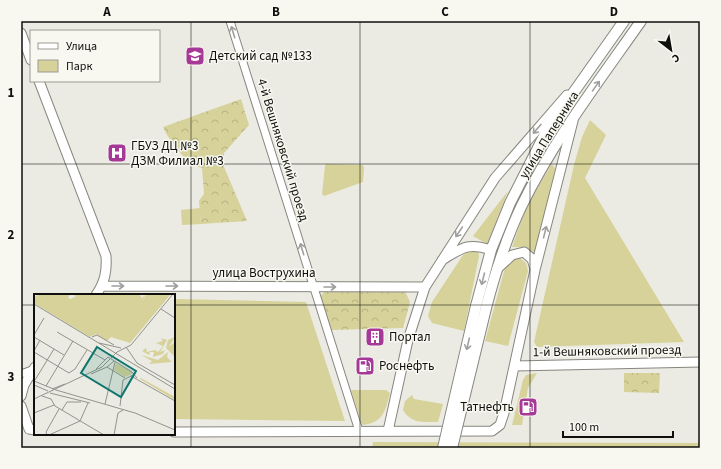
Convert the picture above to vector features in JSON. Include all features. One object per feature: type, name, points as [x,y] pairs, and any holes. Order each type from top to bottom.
[{"type":"main road","name":"улица Паперника","points":[[481,307],[490,250],[510,203],[547,130],[624,21]]},
{"type":"main road","name":"улица Паперника","points":[[481,307],[521,207],[574,118],[641,21]]},
{"type":"main road","points":[[444,448],[481,307]]},
{"type":"main road","points":[[452,448],[481,307]]},
{"type":"street","name":"4-й Вешняковский проезд","points":[[230,21],[359,431]]},
{"type":"street","points":[[21,33],[30,57]]},
{"type":"street","points":[[388,431],[408,340],[425,287],[440,261],[494,178],[591,68]]},
{"type":"street","points":[[39,82],[106,256],[107,270],[102,286],[97,294]]},
{"type":"street","points":[[175,432],[492,430],[500,425],[515,366],[535,270],[574,118]]},
{"type":"street","points":[[440,261],[466,246],[478,246],[490,250]]},
{"type":"street","points":[[495,271],[512,255],[524,252],[532,259],[535,270]]},
{"type":"street","name":"улица Вострухина","points":[[102,286],[425,287]]},
{"type":"street","name":"1-й Вешняковский проезд","points":[[515,366],[700,362]]},
{"type":"street","points":[[21,374],[34,369]]},
{"type":"street","points":[[21,396],[34,369]]},
{"type":"street","points":[[21,406],[28,429]]},
{"type":"green space","points":[[241,99],[249,125],[224,153],[224,167],[247,221],[201,224],[199,201],[204,194],[202,168],[188,163],[167,135],[163,127]]},
{"type":"green space","points":[[590,120],[606,135],[585,178],[684,342],[537,347],[534,342],[574,165],[582,137]]},
{"type":"green space","points":[[326,164],[363,165],[363,182],[324,196],[322,194]]},
{"type":"green space","points":[[551,165],[554,166],[555,170],[534,256],[524,248],[512,247],[526,208]]},
{"type":"green space","points":[[508,191],[487,244],[473,236]]},
{"type":"green space","points":[[200,208],[201,224],[182,225],[181,210]]},
{"type":"green space","points":[[471,250],[478,250],[479,256],[464,331],[432,323],[428,316],[432,302],[463,255]]},
{"type":"green space","points":[[513,258],[520,258],[526,263],[528,271],[508,346],[485,341],[506,264]]},
{"type":"green space","points":[[328,288],[404,289],[410,302],[403,328],[331,330],[320,297]]},
{"type":"green space","points":[[175,299],[306,302],[345,421],[175,419]]},
{"type":"green space","points":[[537,373],[528,388],[522,425],[512,425],[523,380],[526,375]]},
{"type":"green space","points":[[624,373],[660,373],[659,393],[624,392]]},
{"type":"green space","points":[[351,390],[386,390],[390,393],[384,411],[379,419],[375,422],[362,425]]},
{"type":"green space","points":[[412,395],[414,399],[443,404],[438,422],[418,421],[406,415],[403,410],[405,401]]},
{"type":"green space","points":[[373,442],[700,443],[700,448],[372,448]]},
{"type":"place","name":"Детский сад №133","points":[[195,56]]},
{"type":"place","name":"ГБУЗ ДЦ №3 ДЗМ Филиал №3","points":[[117,153]]},
{"type":"place","name":"Портал","points":[[375,337]]},
{"type":"place","name":"Роснефть","points":[[365,366]]},
{"type":"place","name":"Татнефть","points":[[528,407]]}]
